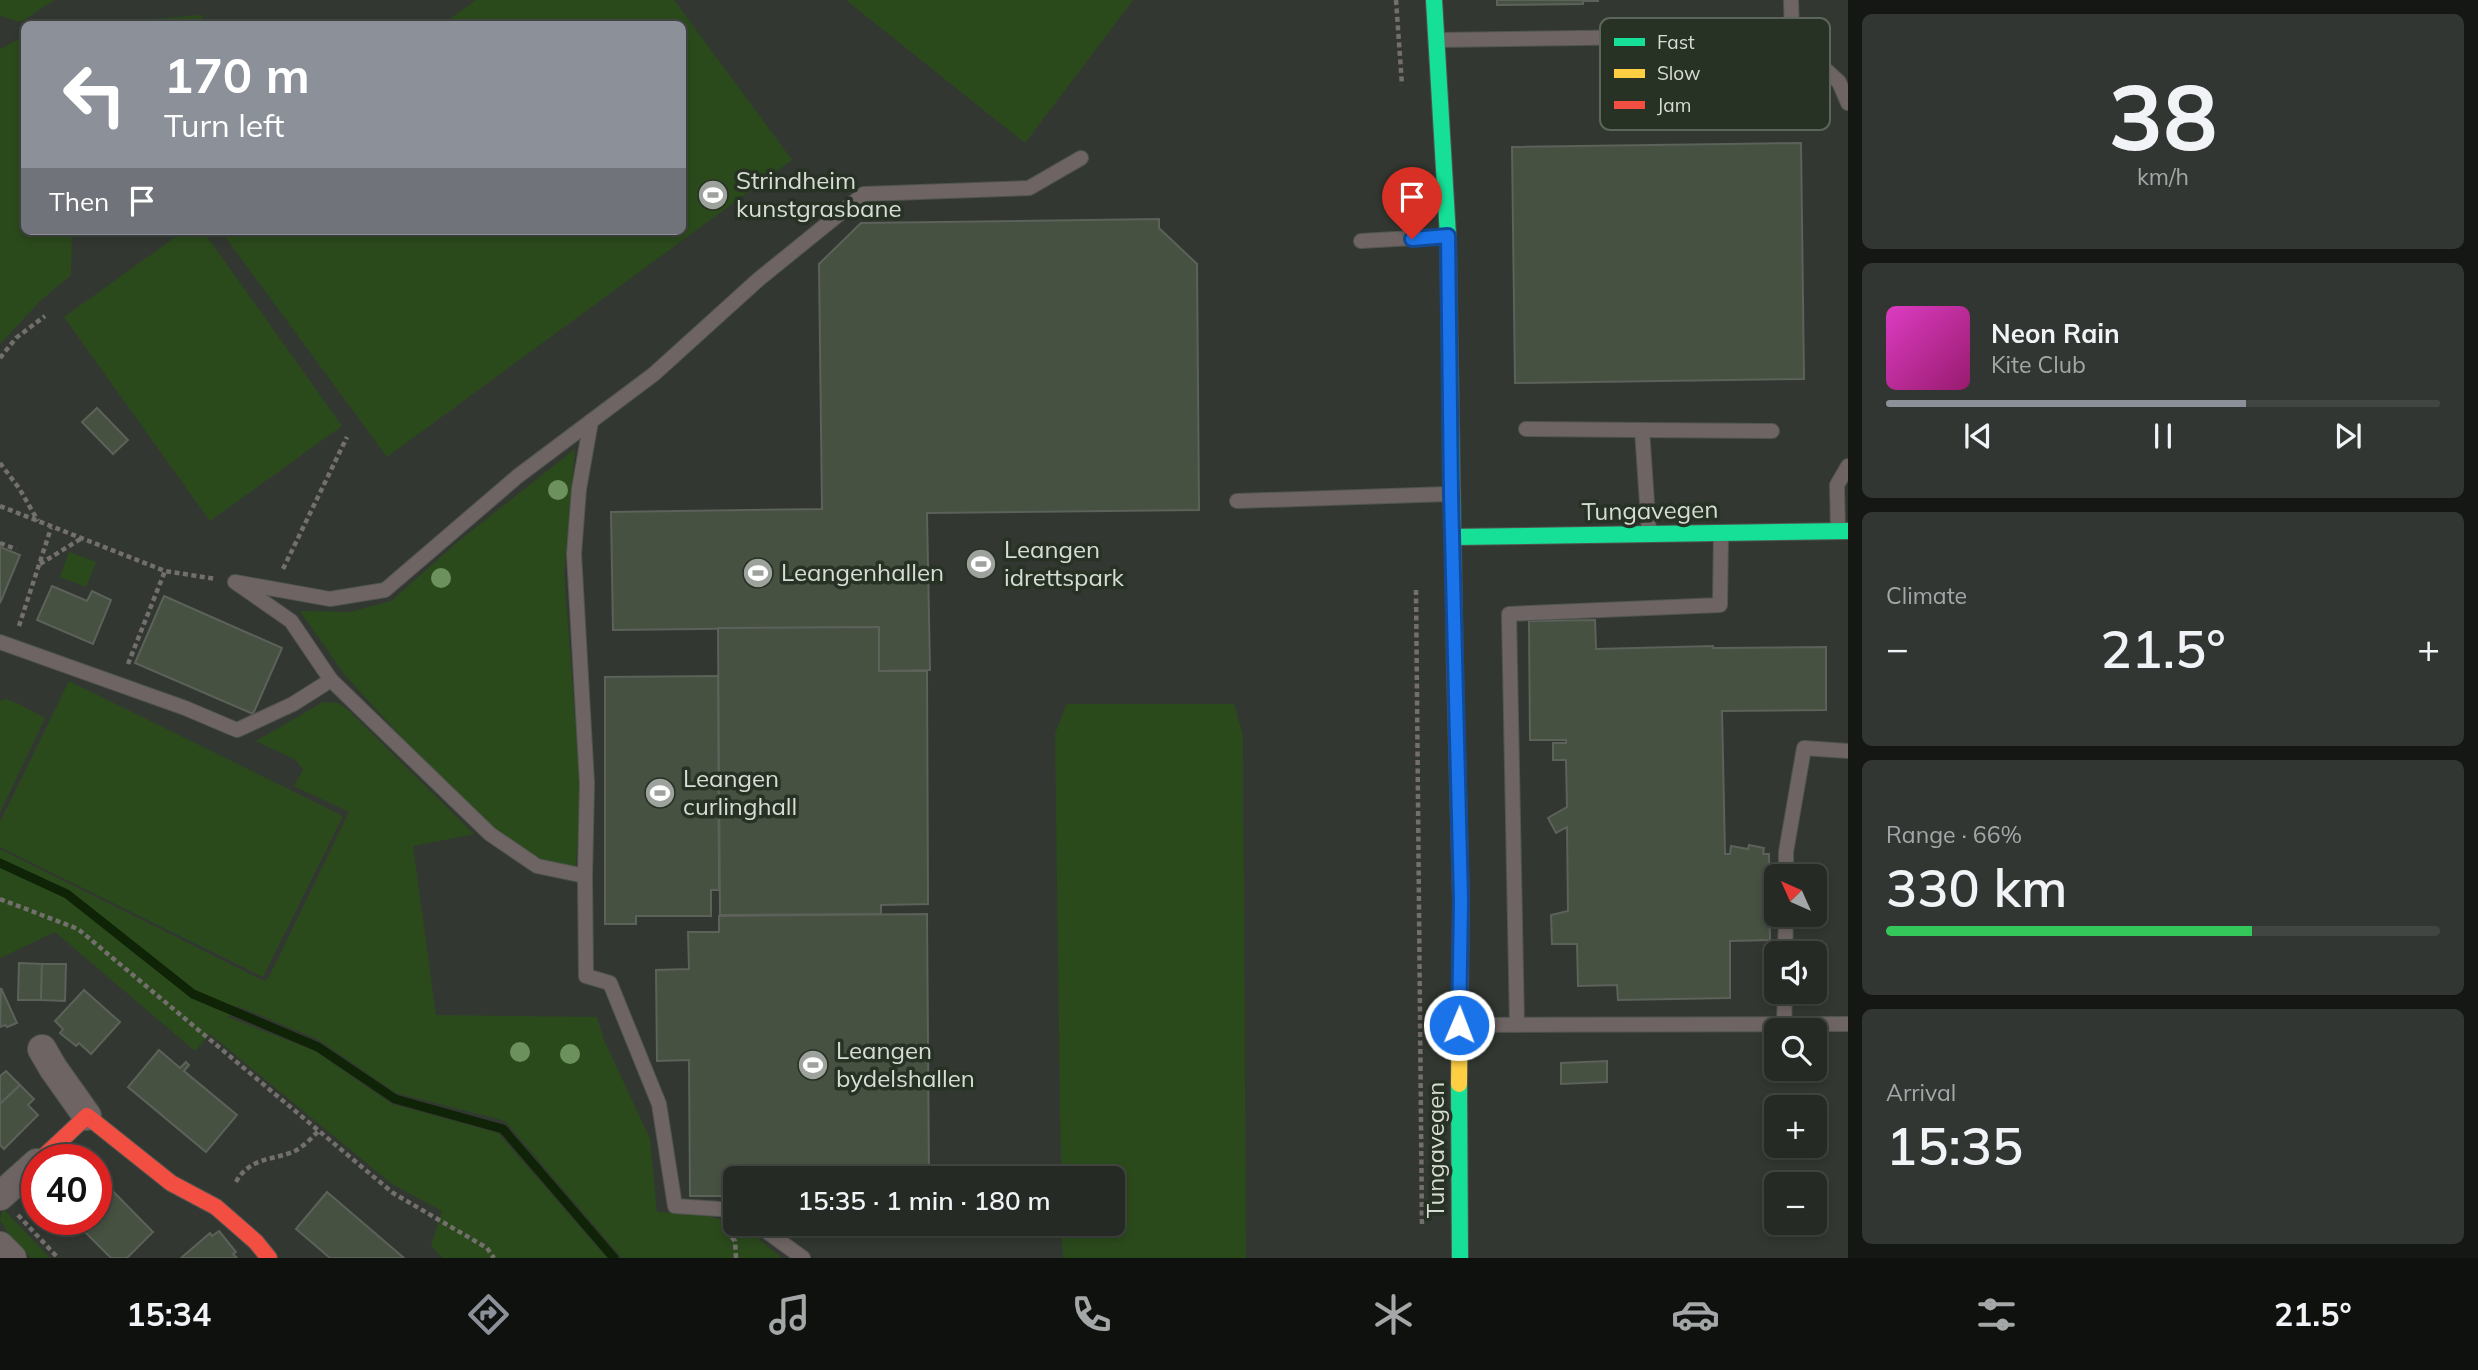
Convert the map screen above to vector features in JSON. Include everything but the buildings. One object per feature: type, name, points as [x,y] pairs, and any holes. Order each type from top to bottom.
[{"type":"street","name":"Tungavegen","points":[[1434,0],[1448,236],[1461,901],[1460,1258]]},
{"type":"street","name":"Tungavegen","points":[[1453,537],[1843,531]]},
{"type":"street","points":[[42,1049],[88,1116],[171,1183],[216,1207],[256,1242],[269,1258]]},
{"type":"street","points":[[58,1144],[88,1116]]},
{"type":"street","points":[[0,1196],[21,1177]]},
{"type":"street","points":[[0,1246],[12,1258]]},
{"type":"lane","points":[[1791,0],[1792,18]]},
{"type":"lane","points":[[1437,40],[1600,38]]},
{"type":"lane","points":[[1830,73],[1839,82],[1848,103]]},
{"type":"lane","points":[[235,582],[330,599],[385,590],[518,476],[654,374],[759,279],[864,194],[1029,188],[1081,158]]},
{"type":"lane","points":[[1361,241],[1448,236]]},
{"type":"lane","points":[[592,421],[579,489],[574,554],[587,783],[586,976],[610,983],[659,1104],[675,1206],[723,1209]]},
{"type":"lane","points":[[1526,429],[1772,431]]},
{"type":"lane","points":[[1642,430],[1649,534]]},
{"type":"lane","points":[[1843,531],[1837,485],[1848,466]]},
{"type":"lane","points":[[1237,501],[1451,494]]},
{"type":"lane","points":[[1517,1025],[1509,614],[1720,605],[1721,533]]},
{"type":"lane","points":[[235,582],[291,621],[331,680],[491,834],[537,866],[585,876]]},
{"type":"lane","points":[[6,644],[186,708],[237,730],[293,704],[331,680]]},
{"type":"lane","points":[[1786,864],[1804,748],[1848,751]]},
{"type":"lane","points":[[1827,1024],[1848,1024]]},
{"type":"lane","points":[[1459,1025],[1764,1025]]},
{"type":"lane","points":[[773,1236],[803,1258]]},
{"type":"path","points":[[1396,0],[1402,93]]},
{"type":"path","points":[[0,358],[16,338],[45,316]]},
{"type":"path","points":[[274,589],[347,437]]},
{"type":"path","points":[[0,463],[19,488],[38,522]]},
{"type":"path","points":[[0,506],[165,571],[235,582]]},
{"type":"path","points":[[6,644],[40,564],[51,527]]},
{"type":"path","points":[[40,564],[82,538]]},
{"type":"path","points":[[0,543],[16,549]]},
{"type":"path","points":[[130,661],[165,571]]},
{"type":"path","points":[[1416,578],[1422,1230]]},
{"type":"path","points":[[0,900],[79,929],[393,1193],[487,1248],[494,1258]]},
{"type":"path","points":[[224,1214],[233,1188],[246,1168],[268,1157],[294,1151],[319,1130]]},
{"type":"path","points":[[0,1196],[58,1258]]},
{"type":"green space","points":[[0,0],[54,0],[21,22],[0,16]]},
{"type":"green space","name":"Strindheim kunstgrasbane","points":[[476,0],[674,0],[792,160],[387,457],[224,235],[686,235],[686,21],[447,21]]},
{"type":"green space","points":[[846,0],[1133,0],[1025,143]]},
{"type":"green space","points":[[202,15],[203,21],[130,21]]},
{"type":"green space","points":[[21,38],[21,235],[72,235],[71,275],[40,301],[0,344],[0,49]]},
{"type":"green space","points":[[178,235],[206,235],[342,426],[210,521],[64,317]]},
{"type":"green space","points":[[575,449],[564,573],[581,797],[575,874],[537,866],[490,834],[344,674],[300,611],[350,612],[391,601],[460,540]]},
{"type":"green space","points":[[69,552],[96,562],[86,587],[60,577]]},
{"type":"green space","points":[[69,681],[343,816],[263,977],[0,847],[0,822]]},
{"type":"green space","points":[[5,699],[45,718],[0,813],[0,701]]},
{"type":"green space","points":[[323,702],[338,703],[346,708],[474,834],[413,846],[436,1015],[597,1017],[604,1040],[650,1139],[657,1212],[698,1214],[723,1220],[723,1236],[755,1236],[782,1258],[622,1258],[505,1121],[396,1093],[319,1040],[238,1006],[228,1017],[315,1051],[392,1104],[498,1133],[607,1258],[443,1258],[431,1246],[442,1211],[392,1184],[210,1034],[195,1051],[55,932],[0,958],[0,849],[264,981],[268,979],[349,812],[294,786],[303,770],[296,760],[256,741]]},
{"type":"green space","points":[[1067,704],[1234,704],[1243,736],[1246,1258],[1063,1258],[1062,1236],[1125,1236],[1125,1166],[1061,1166],[1055,734]]},
{"type":"green space","points":[[3,1209],[21,1228],[21,1235],[28,1235],[50,1258],[31,1258],[0,1220]]},
{"type":"waterway","points":[[0,863],[67,894],[193,994],[318,1047],[395,1099],[503,1129],[614,1258]]},
{"type":"traffic: fast","points":[[1434,0],[1448,236],[1455,673]]},
{"type":"traffic: fast","points":[[1453,537],[1848,531]]},
{"type":"traffic: fast","points":[[1459,1084],[1460,1258]]},
{"type":"traffic: slow","points":[[1455,673],[1461,901],[1459,1084]]},
{"type":"traffic: jam","points":[[57,1144],[87,1116],[171,1183],[216,1207],[256,1242],[269,1258]]},
{"type":"place","name":"Strindheim kunstgrasbane","points":[[713,195]]},
{"type":"place","name":"Leangen idrettspark","points":[[981,564]]},
{"type":"place","name":"Leangenhallen","points":[[758,573]]},
{"type":"place","name":"Leangen curlinghall","points":[[660,793]]},
{"type":"place","name":"Leangen bydelshallen","points":[[813,1065]]},
{"type":"route","points":[[1412,239],[1448,236],[1461,901],[1459,1025]]}]
